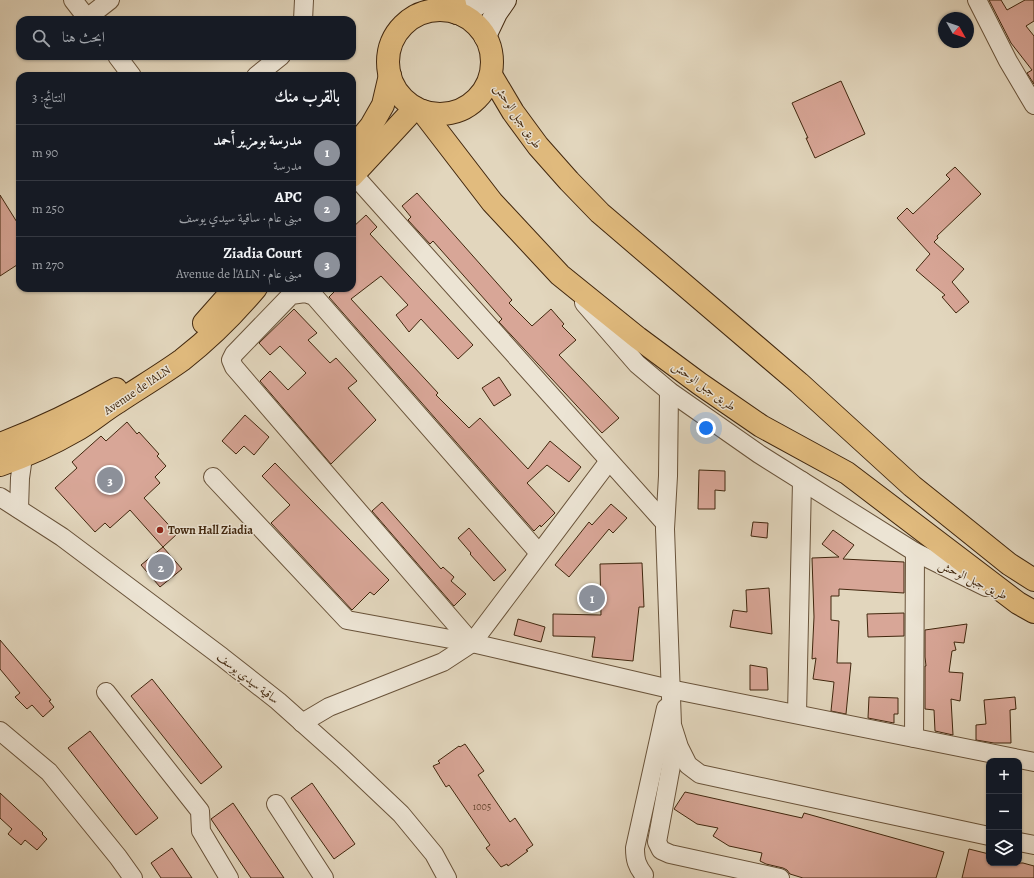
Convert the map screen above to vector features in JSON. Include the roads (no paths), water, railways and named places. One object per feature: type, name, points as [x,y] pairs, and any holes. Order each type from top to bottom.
[{"type":"main road","points":[[458,9],[476,24],[485,36],[491,48],[491,76],[481,95],[473,103],[454,112],[432,114],[418,109],[404,99],[395,88],[390,75],[388,60],[391,45],[396,34],[404,25],[423,13],[434,10],[458,9],[483,0]]},
{"type":"main road","points":[[485,36],[496,13],[505,0]]},
{"type":"main road","points":[[356,144],[371,126],[383,104],[390,75]]},
{"type":"main road","name":"طريق جبل الوحش","points":[[491,76],[513,112],[538,146],[569,181],[600,212],[799,383],[912,486],[1009,564],[1034,580]]},
{"type":"main road","points":[[356,172],[418,109]]},
{"type":"main road","name":"طريق جبل الوحش","points":[[418,109],[492,202],[560,275],[638,338],[700,384],[761,426],[847,473],[1026,608]]},
{"type":"main road","points":[[0,465],[14,446],[143,372],[172,352],[237,298],[248,292]]},
{"type":"street","points":[[73,0],[86,16]]},
{"type":"street","points":[[91,16],[110,0]]},
{"type":"street","points":[[304,0],[304,16]]},
{"type":"street","points":[[977,0],[1008,61],[1034,105]]},
{"type":"street","points":[[119,60],[129,72]]},
{"type":"street","points":[[261,72],[276,60]]},
{"type":"street","points":[[356,178],[665,523]]},
{"type":"street","name":"طريق جبل الوحش","points":[[560,275],[637,364],[669,391],[759,454],[916,552],[1026,608]]},
{"type":"street","points":[[472,643],[234,367],[231,360],[234,354],[291,295],[306,293],[314,296],[539,553]]},
{"type":"street","points":[[237,298],[262,325]]},
{"type":"street","points":[[669,391],[668,476],[665,523],[670,689],[672,725],[679,747],[688,765],[700,774],[986,835]]},
{"type":"street","points":[[14,446],[20,478],[19,509]]},
{"type":"street","points":[[302,722],[329,707],[443,662],[472,643],[609,462]]},
{"type":"street","points":[[213,478],[347,620],[472,643],[670,689],[1034,762],[1034,751]]},
{"type":"street","points":[[797,714],[802,481]]},
{"type":"street","name":"ساقية سيدي يوسف","points":[[0,497],[62,538],[222,657],[278,701],[401,814],[434,854],[447,878]]},
{"type":"street","points":[[914,738],[916,552]]},
{"type":"street","points":[[644,875],[637,866],[635,848],[670,689]]},
{"type":"street","points":[[106,692],[200,811],[201,831],[229,878]]},
{"type":"street","points":[[0,731],[49,772],[118,857],[133,878]]},
{"type":"street","points":[[676,739],[657,842],[661,850],[670,854],[780,878]]},
{"type":"street","points":[[276,804],[324,878]]},
{"type":"street","points":[[1022,843],[1034,845]]},
{"type":"place","name":"Ziadia Court","points":[[110,480]]},
{"type":"place","name":"Town Hall Ziadia","points":[[160,530]]},
{"type":"place","name":"APC","points":[[161,567]]},
{"type":"place","name":"مدرسة بومزير أحمد","points":[[592,598]]}]
